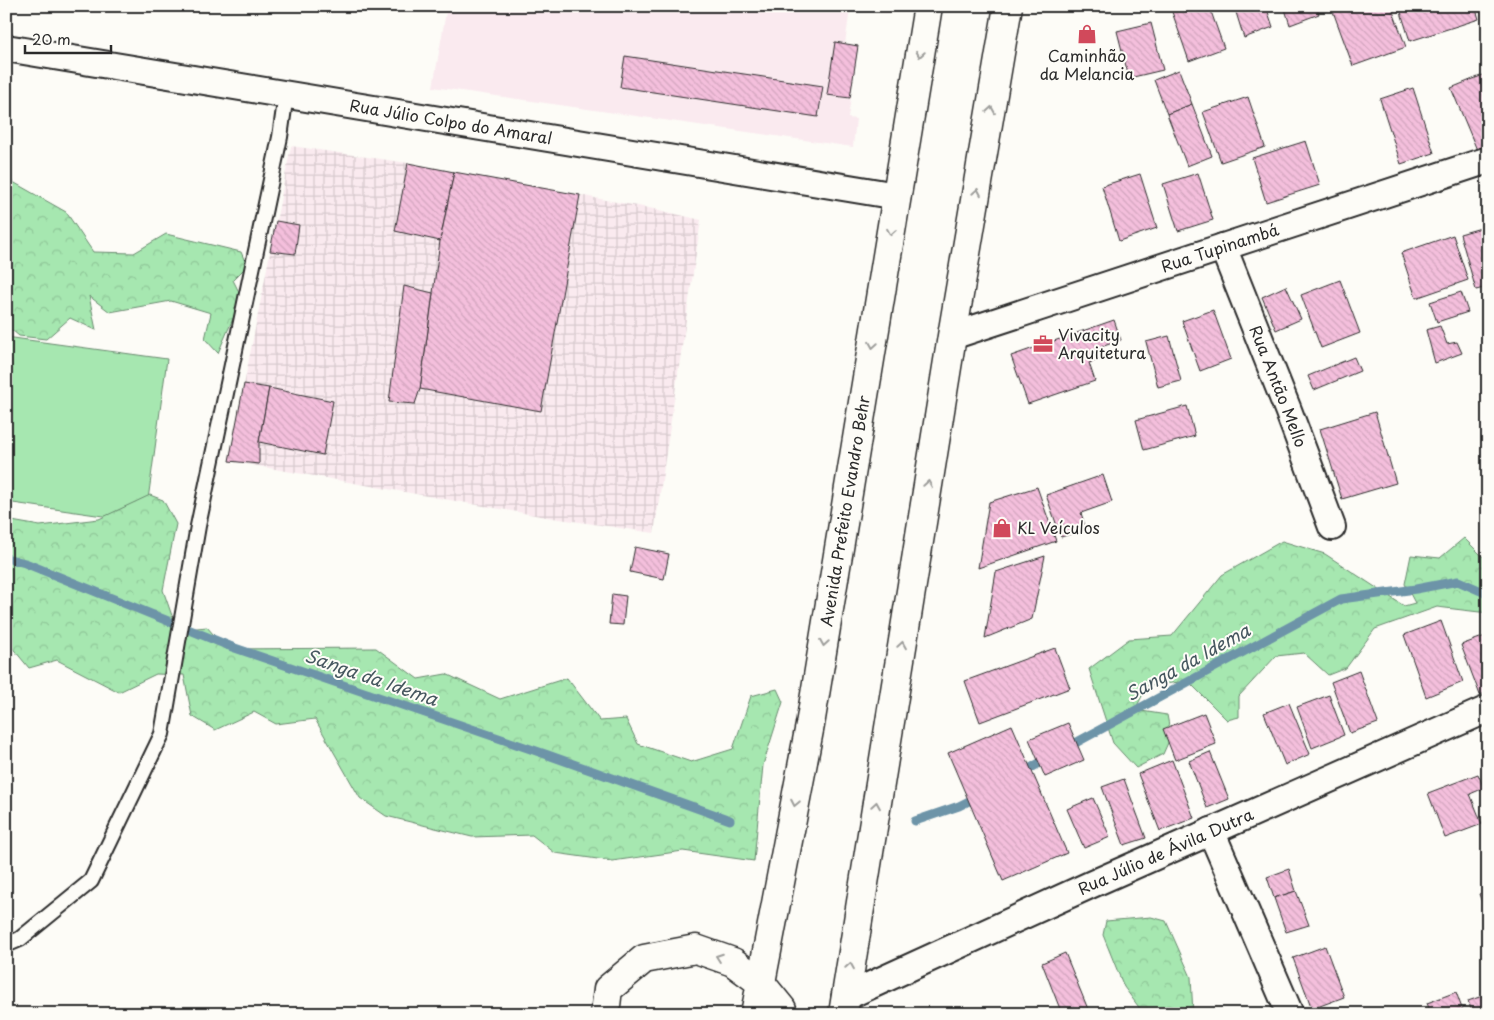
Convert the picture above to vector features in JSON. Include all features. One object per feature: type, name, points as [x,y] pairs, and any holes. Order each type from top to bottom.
[{"type":"highway","name":"Avenida Prefeito Evandro Behr","points":[[755,1014],[810,725],[928,6]]},
{"type":"highway","points":[[844,1005],[952,336],[1008,6]]},
{"type":"highway","points":[[605,1014],[608,989],[644,960],[696,949],[733,962],[760,982],[782,1009],[782,1014]]},
{"type":"street","name":"Rua Júlio Colpo do Amaral","points":[[6,48],[897,196]]},
{"type":"street","name":"Rua Tupinambá","points":[[952,336],[1488,160]]},
{"type":"street","name":"Rua Antão Mello","points":[[1223,247],[1332,527]]},
{"type":"street","name":"Rua Júlio de Ávila Dutra","points":[[844,1005],[1212,831],[1488,709]]},
{"type":"street","points":[[1212,831],[1290,1014]]},
{"type":"lane","points":[[6,945],[20,939],[91,881],[162,734],[198,526],[280,137],[286,94]]},
{"type":"shaded area","points":[[447,6],[889,6],[888,13],[850,9],[845,44],[858,46],[848,118],[856,119],[853,147],[433,87]]},
{"type":"shaded area","points":[[291,146],[408,163],[659,210],[701,220],[654,533],[546,517],[229,461]]},
{"type":"green space","points":[[6,178],[66,212],[93,252],[134,253],[166,234],[241,252],[247,266],[233,280],[242,298],[218,353],[205,339],[211,313],[171,301],[110,312],[89,296],[96,330],[70,318],[46,339],[19,336],[6,325]]},
{"type":"green space","points":[[6,337],[167,359],[145,522],[6,502]]},
{"type":"green space","points":[[150,495],[163,500],[176,524],[163,590],[177,630],[207,627],[226,649],[376,648],[418,679],[446,674],[500,699],[567,678],[600,721],[626,719],[638,744],[691,762],[733,749],[751,696],[777,689],[783,702],[763,765],[754,861],[683,851],[612,861],[555,853],[532,835],[472,837],[386,816],[360,798],[315,719],[276,724],[254,712],[215,730],[192,716],[184,675],[156,674],[119,692],[57,660],[29,668],[6,640],[6,520],[40,526],[99,519]]},
{"type":"green space","points":[[1464,538],[1483,557],[1488,555],[1488,613],[1437,607],[1375,629],[1346,668],[1328,675],[1304,653],[1276,656],[1239,696],[1239,717],[1227,720],[1188,681],[1147,686],[1135,710],[1167,715],[1171,736],[1163,754],[1136,768],[1113,743],[1089,669],[1129,639],[1172,636],[1222,575],[1282,541],[1325,554],[1404,606],[1415,603],[1405,584],[1411,555],[1440,558]]},
{"type":"green space","points":[[1151,917],[1166,921],[1191,977],[1193,1014],[1142,1014],[1124,987],[1103,935],[1106,921]]},
{"type":"building","points":[[1170,6],[1209,6],[1224,48],[1189,61]]},
{"type":"building","points":[[1234,6],[1266,6],[1273,27],[1244,38]]},
{"type":"building","points":[[1284,6],[1316,6],[1319,14],[1290,25]]},
{"type":"building","points":[[1331,6],[1391,6],[1406,47],[1353,66]]},
{"type":"building","points":[[1399,6],[1475,6],[1479,19],[1410,41]]},
{"type":"building","points":[[1151,23],[1163,70],[1129,78],[1117,31]]},
{"type":"building","points":[[835,42],[858,46],[850,98],[827,95]]},
{"type":"building","points":[[625,56],[823,86],[818,117],[620,87]]},
{"type":"building","points":[[1179,70],[1192,104],[1167,114],[1154,80]]},
{"type":"building","points":[[1488,73],[1488,145],[1477,150],[1451,88]]},
{"type":"building","points":[[1413,88],[1434,153],[1401,164],[1380,99]]},
{"type":"building","points":[[1248,97],[1265,147],[1221,162],[1203,112]]},
{"type":"building","points":[[1192,104],[1212,156],[1187,166],[1167,114]]},
{"type":"building","points":[[1306,141],[1320,185],[1266,202],[1252,158]]},
{"type":"building","points":[[408,163],[454,172],[440,241],[395,231]]},
{"type":"building","points":[[454,172],[580,195],[541,411],[420,389],[440,241]]},
{"type":"building","points":[[1198,173],[1213,220],[1178,231],[1163,184]]},
{"type":"building","points":[[1140,174],[1157,228],[1119,241],[1102,186]]},
{"type":"building","points":[[276,221],[299,225],[295,254],[270,251]]},
{"type":"building","points":[[1488,226],[1488,287],[1476,290],[1460,234]]},
{"type":"building","points":[[1453,235],[1468,280],[1416,298],[1401,253]]},
{"type":"building","points":[[1340,280],[1360,333],[1321,348],[1301,295]]},
{"type":"building","points":[[404,286],[433,293],[420,389],[415,404],[389,402]]},
{"type":"building","points":[[1286,286],[1301,319],[1276,330],[1262,297]]},
{"type":"building","points":[[1461,292],[1468,312],[1437,322],[1430,302]]},
{"type":"building","points":[[1213,310],[1231,359],[1200,371],[1182,321]]},
{"type":"building","points":[[1114,320],[1121,340],[1101,347],[1105,358],[1089,363],[1095,381],[1028,404],[1011,356]]},
{"type":"building","points":[[1440,326],[1447,344],[1457,342],[1462,353],[1435,363],[1426,330]]},
{"type":"building","points":[[1169,336],[1181,381],[1158,387],[1146,342]]},
{"type":"building","points":[[1354,357],[1360,371],[1314,390],[1308,376]]},
{"type":"building","points":[[244,384],[269,388],[259,442],[259,464],[229,461]]},
{"type":"building","points":[[269,388],[333,401],[323,455],[259,442]]},
{"type":"building","points":[[1187,406],[1195,436],[1144,450],[1136,420]]},
{"type":"building","points":[[1375,412],[1396,483],[1342,499],[1320,429]]},
{"type":"building","points":[[1103,475],[1112,502],[1081,513],[1086,529],[1061,537],[1046,495]]},
{"type":"building","points":[[1037,487],[1056,541],[978,568],[989,502]]},
{"type":"building","points":[[635,547],[669,554],[664,579],[630,572]]},
{"type":"building","points":[[1045,556],[1032,619],[985,638],[996,572]]},
{"type":"building","points":[[612,594],[626,596],[623,625],[609,624]]},
{"type":"building","points":[[1441,621],[1463,682],[1426,697],[1404,635]]},
{"type":"building","points":[[1488,635],[1488,692],[1480,695],[1461,645]]},
{"type":"building","points":[[1055,648],[1070,688],[980,722],[965,681]]},
{"type":"building","points":[[1359,671],[1378,723],[1350,733],[1331,682]]},
{"type":"building","points":[[1329,695],[1344,735],[1312,748],[1297,707]]},
{"type":"building","points":[[1289,703],[1310,754],[1285,765],[1264,713]]},
{"type":"building","points":[[1204,713],[1216,744],[1175,760],[1163,729]]},
{"type":"building","points":[[1068,723],[1084,760],[1045,777],[1029,739]]},
{"type":"building","points":[[1012,725],[1067,853],[1003,881],[948,753]]},
{"type":"building","points":[[1210,752],[1229,799],[1207,808],[1189,761]]},
{"type":"building","points":[[1172,760],[1194,818],[1160,831],[1138,774]]},
{"type":"building","points":[[1478,774],[1484,788],[1470,794],[1482,824],[1445,838],[1428,793]]},
{"type":"building","points":[[1124,779],[1146,838],[1124,845],[1102,787]]},
{"type":"building","points":[[1093,798],[1110,837],[1084,848],[1067,809]]},
{"type":"building","points":[[1289,869],[1296,891],[1274,898],[1267,877]]},
{"type":"building","points":[[1296,891],[1309,925],[1286,932],[1274,898]]},
{"type":"building","points":[[1488,891],[1488,919],[1479,894]]},
{"type":"building","points":[[1325,946],[1344,997],[1312,1009],[1293,958]]},
{"type":"building","points":[[1065,953],[1090,1014],[1074,1014],[1073,1010],[1062,1014],[1042,963]]},
{"type":"building","points":[[1456,992],[1464,1014],[1431,1014],[1427,1003]]},
{"type":"building","points":[[1488,994],[1488,1014],[1473,1014],[1468,1001]]},
{"type":"waterway","name":"Sanga da Idema","points":[[6,558],[25,563],[232,647],[548,755],[730,820]]},
{"type":"waterway","name":"Sanga da Idema","points":[[1068,747],[1341,599],[1416,589],[1458,581],[1488,594]]},
{"type":"waterway","name":"Sanga da Idema","points":[[1022,773],[1050,757]]},
{"type":"waterway","name":"Sanga da Idema","points":[[915,821],[959,806],[979,796]]},
{"type":"place","name":"Caminhão da Melancia","points":[[1087,34]]},
{"type":"place","name":"Vivacity Arquitetura","points":[[1043,344]]},
{"type":"place","name":"KL Veículos","points":[[1002,528]]}]
